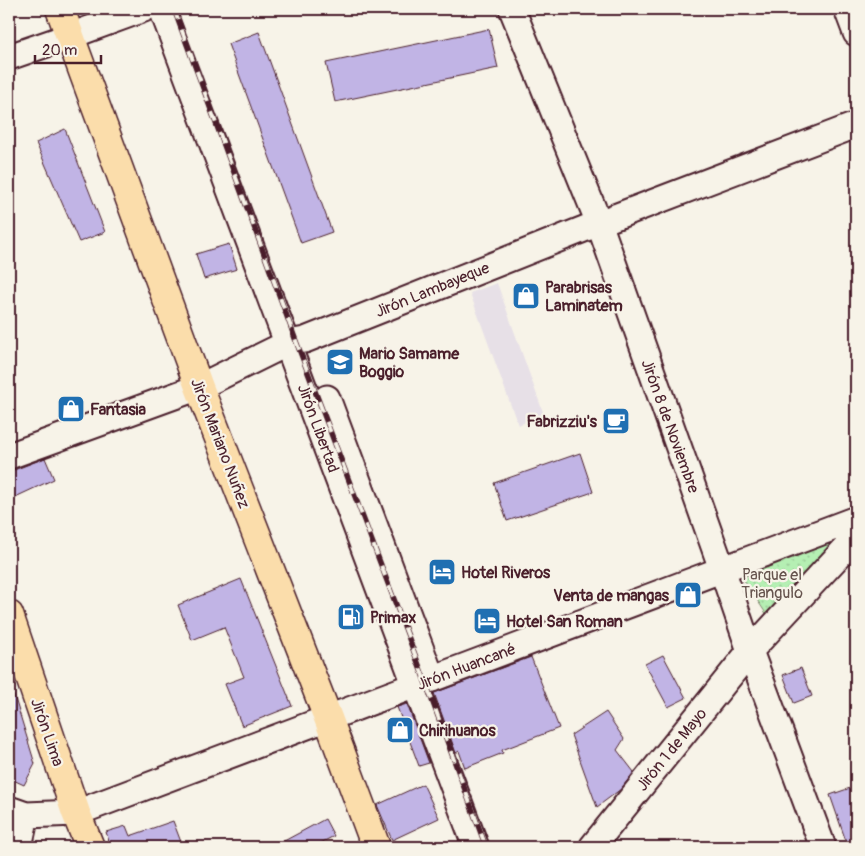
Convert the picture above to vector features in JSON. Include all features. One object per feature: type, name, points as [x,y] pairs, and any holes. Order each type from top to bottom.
[{"type":"main road","name":"Jirón Mariano Nuñez","points":[[60,9],[199,387],[328,718],[376,847]]},
{"type":"main road","name":"Jirón Lima","points":[[9,616],[76,813],[90,847]]},
{"type":"street","points":[[9,57],[144,9]]},
{"type":"street","points":[[162,9],[296,341],[424,682],[476,847]]},
{"type":"street","name":"Jirón 8 de Noviembre","points":[[512,9],[599,223],[750,651],[823,847]]},
{"type":"street","points":[[847,9],[856,33]]},
{"type":"street","name":"Jirón Lambayeque","points":[[9,456],[199,387],[296,341],[856,125]]},
{"type":"street","name":"Jirón Huancané","points":[[17,812],[76,813],[856,519]]},
{"type":"street","name":"Jirón 1 de Mayo","points":[[592,847],[750,651],[856,537]]},
{"type":"street","points":[[17,812],[19,847]]},
{"type":"shaded area","points":[[497,283],[544,415],[518,425],[470,293]]},
{"type":"green space","name":"Parque el Triangulo","points":[[839,536],[769,618],[740,574]]},
{"type":"building","points":[[489,29],[498,68],[335,102],[326,63]]},
{"type":"building","points":[[259,32],[332,232],[301,243],[228,44]]},
{"type":"building","points":[[65,129],[105,232],[79,242],[36,143]]},
{"type":"building","points":[[229,244],[237,269],[204,279],[196,254]]},
{"type":"building","points":[[580,453],[593,492],[507,521],[494,483]]},
{"type":"building","points":[[45,458],[54,479],[9,500],[9,470],[14,470]]},
{"type":"building","points":[[241,579],[292,706],[242,726],[225,684],[244,677],[224,627],[192,640],[178,605]]},
{"type":"building","points":[[663,655],[686,698],[668,707],[645,664]]},
{"type":"building","points":[[531,657],[559,728],[502,750],[503,753],[465,768],[459,751],[456,753],[434,693]]},
{"type":"building","points":[[801,668],[812,696],[794,703],[783,675]]},
{"type":"building","points":[[9,692],[13,692],[35,764],[24,785],[9,778]]},
{"type":"building","points":[[407,704],[429,763],[419,766],[397,707]]},
{"type":"building","points":[[606,712],[624,739],[617,750],[634,772],[621,789],[597,807],[571,735]]},
{"type":"building","points":[[423,784],[439,818],[392,840],[377,805]]},
{"type":"building","points":[[856,786],[856,847],[848,847],[830,795]]},
{"type":"building","points":[[325,819],[334,836],[313,847],[273,847]]},
{"type":"building","points":[[173,821],[181,842],[166,847],[107,847],[106,845],[110,844],[106,832],[126,826],[130,836]]},
{"type":"railway","points":[[174,9],[296,341],[486,847]]},
{"type":"place","name":"Parabrisas Laminatem","points":[[526,296]]},
{"type":"place","name":"Mario Samame Boggio","points":[[340,362]]},
{"type":"place","name":"Fantasia","points":[[71,409]]},
{"type":"place","name":"Fabrizziu's","points":[[616,421]]},
{"type":"place","name":"Hotel Riveros","points":[[442,572]]},
{"type":"place","name":"Venta de mangas","points":[[688,595]]},
{"type":"place","name":"Primax","points":[[351,617]]},
{"type":"place","name":"Hotel San Roman","points":[[487,621]]},
{"type":"place","name":"Chirihuanos","points":[[400,730]]}]
